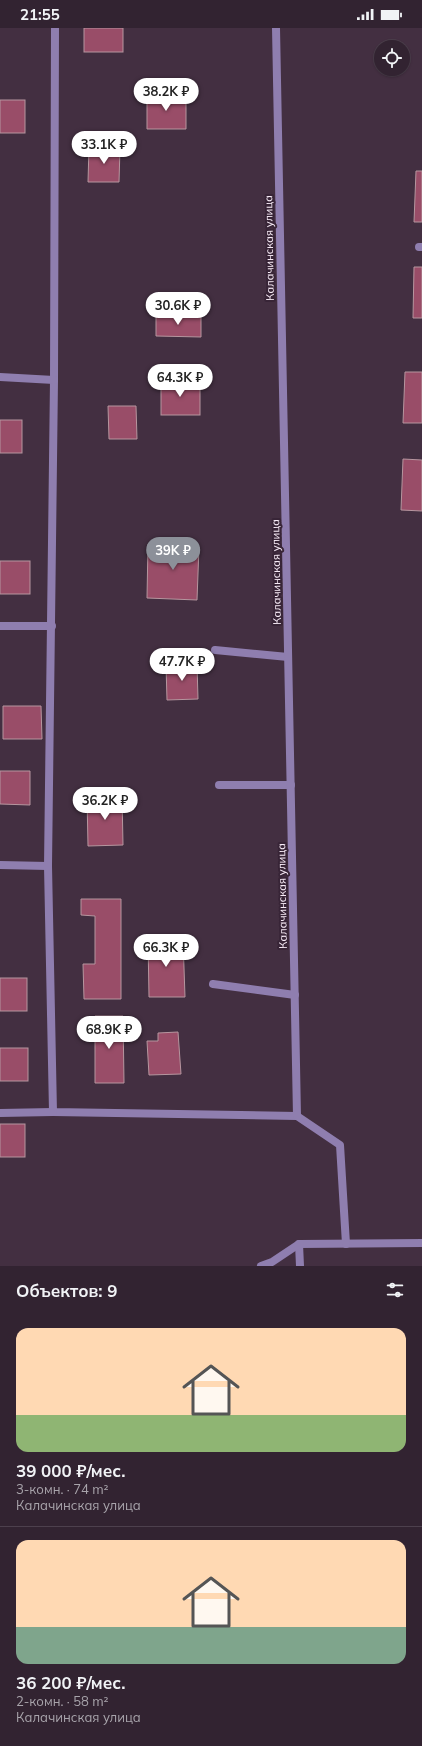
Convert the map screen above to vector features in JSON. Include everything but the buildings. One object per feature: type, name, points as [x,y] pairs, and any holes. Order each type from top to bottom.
[{"type":"street","points":[[53,1112],[48,866],[52,626],[55,28]]},
{"type":"street","name":"Калачинская улица","points":[[276,28],[297,1116]]},
{"type":"street","points":[[0,377],[54,380]]},
{"type":"street","points":[[0,626],[52,626]]},
{"type":"street","points":[[215,650],[288,658]]},
{"type":"street","points":[[219,785],[291,785]]},
{"type":"street","points":[[0,865],[48,866]]},
{"type":"street","points":[[213,984],[295,994]]},
{"type":"street","points":[[0,1113],[53,1112],[297,1116],[340,1145],[346,1244]]},
{"type":"street","points":[[261,1266],[272,1262],[300,1244],[422,1243]]},
{"type":"street","points":[[300,1244],[300,1266]]}]
